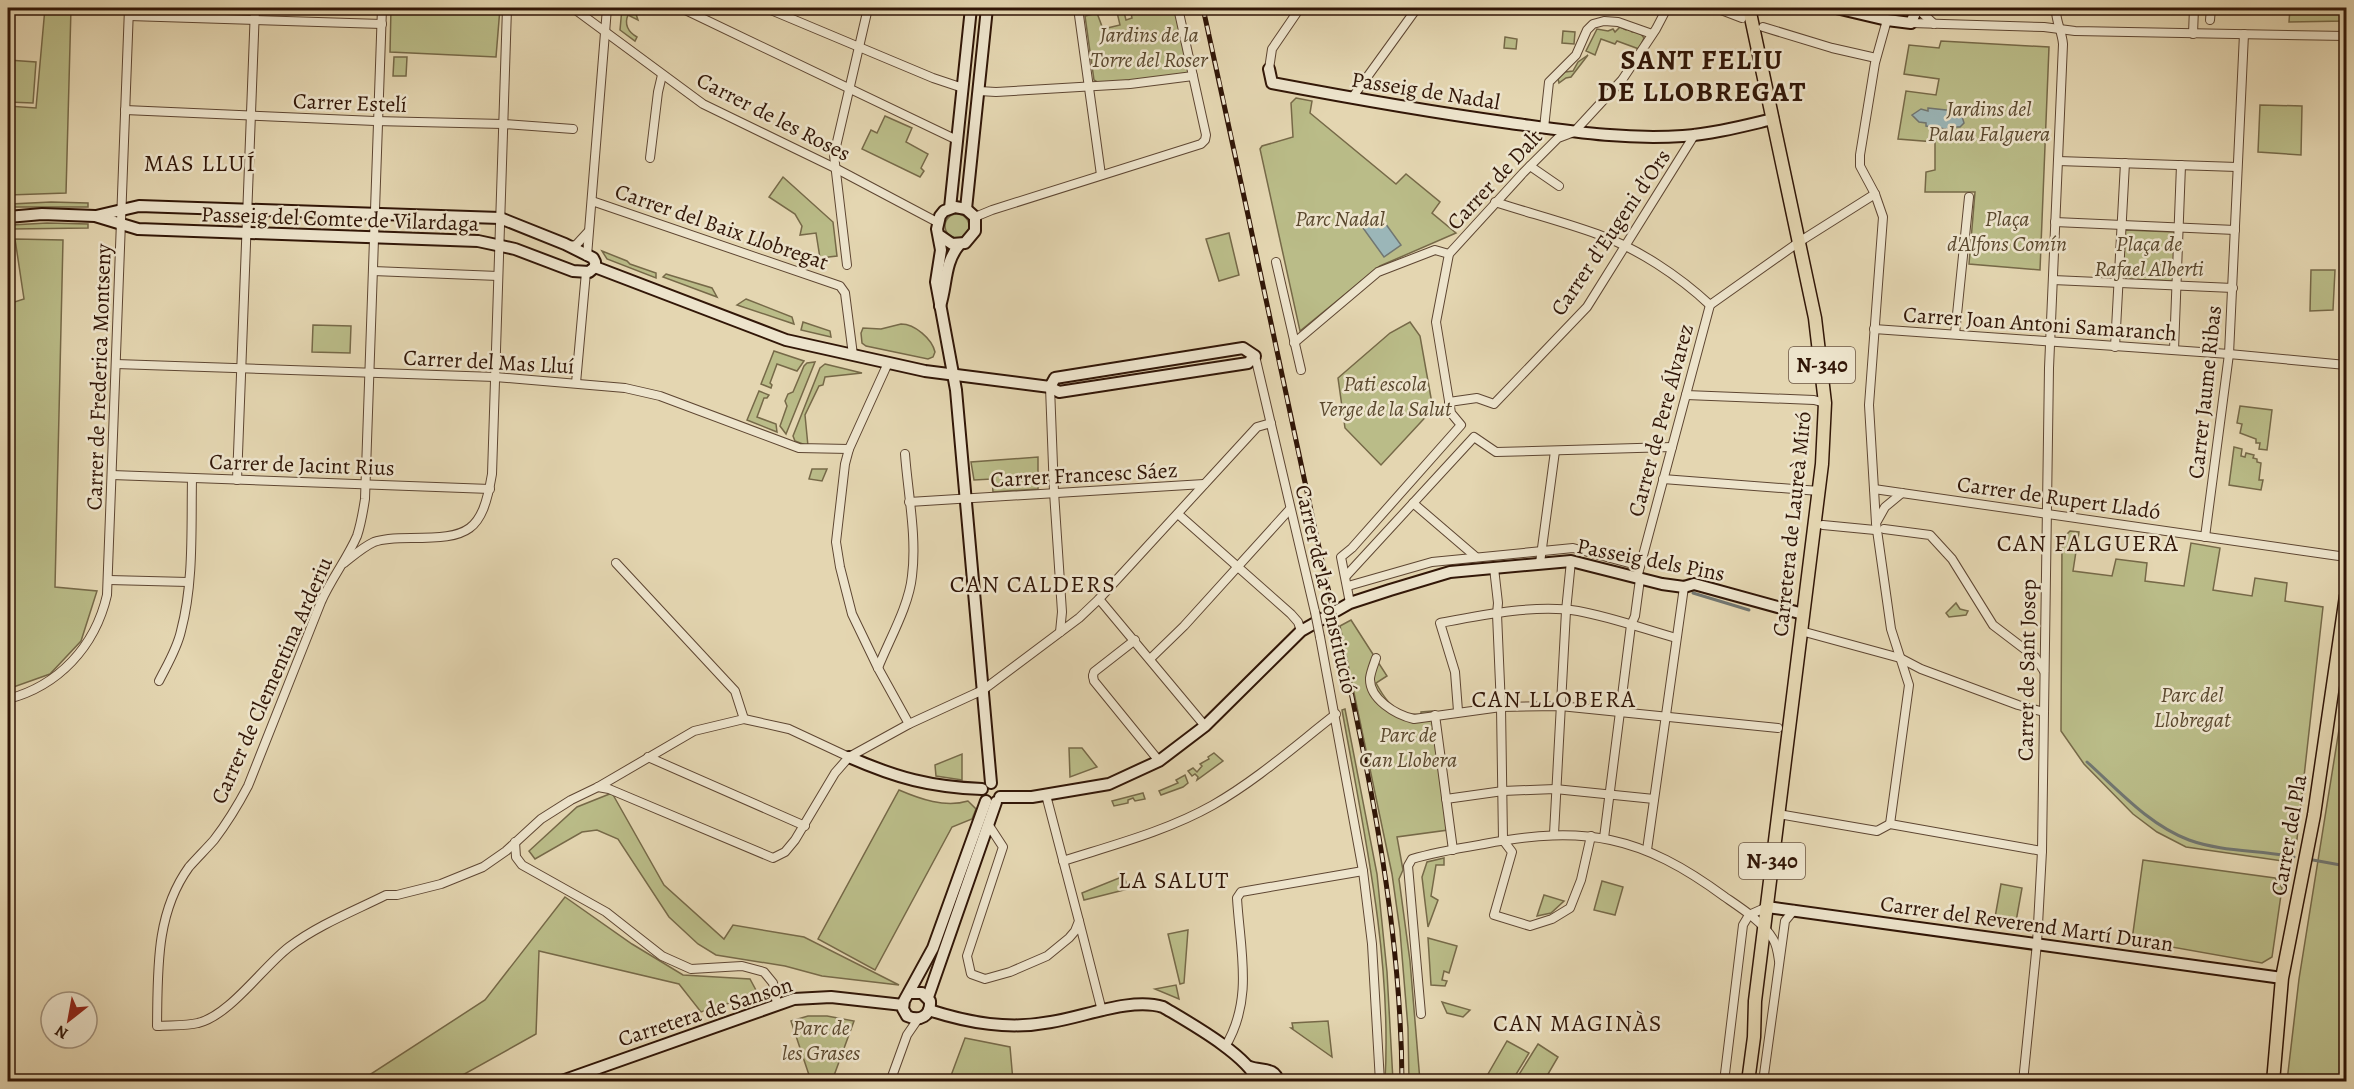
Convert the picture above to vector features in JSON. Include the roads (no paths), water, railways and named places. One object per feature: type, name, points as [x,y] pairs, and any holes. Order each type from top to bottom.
[{"type":"main road","name":"Carretera de Laureà Miró","points":[[1745,13],[1773,119],[1794,245],[1815,318],[1825,403],[1824,445],[1819,491],[1755,1001],[1754,1036],[1748,1082]]},
{"type":"main road","name":"Carrer del Pla","points":[[2273,1082],[2282,978],[2309,840],[2346,596]]},
{"type":"main road","name":"Carretera de Laureà Miró","points":[[1741,1082],[1747,1035],[1755,1001]]},
{"type":"street","points":[[237,480],[255,8]]},
{"type":"street","name":"Carrer de Clementina Arderiu","points":[[382,8],[362,521],[357,536],[329,582],[314,617],[249,786],[235,811],[177,887],[165,916],[160,938],[157,1026],[200,1023],[218,1014],[271,962],[290,946],[320,927],[386,896],[441,884],[483,867],[515,842]]},
{"type":"street","points":[[340,566],[376,542],[397,538],[439,538],[462,533],[473,526],[487,503],[492,474],[507,8]]},
{"type":"street","name":"Carrer de les Roses","points":[[573,8],[703,104],[835,168],[937,222]]},
{"type":"street","points":[[588,256],[607,8]]},
{"type":"street","points":[[685,8],[957,140]]},
{"type":"street","points":[[766,8],[933,78],[963,88]]},
{"type":"street","points":[[847,265],[834,155],[868,8]]},
{"type":"street","points":[[950,208],[971,8]]},
{"type":"street","points":[[966,209],[987,8]]},
{"type":"street","points":[[1078,8],[1101,175]]},
{"type":"street","points":[[975,217],[1205,141],[1206,135],[1178,8]]},
{"type":"street","points":[[1269,69],[1272,49],[1300,8]]},
{"type":"street","points":[[1352,98],[1417,8]]},
{"type":"street","name":"Carrer de Dalt","points":[[1294,343],[1378,272],[1435,250],[1449,254],[1530,166],[1558,138],[1574,132],[1622,80],[1667,8]]},
{"type":"street","points":[[1716,8],[1745,13]]},
{"type":"street","points":[[1836,8],[1911,23],[2193,34],[2346,36]]},
{"type":"street","points":[[1911,23],[1917,8],[1934,24]]},
{"type":"street","name":"Carrer de Sant Josep","points":[[2023,1082],[2037,943],[2042,851],[2049,340],[2054,279],[2062,30],[2056,16],[2056,8]]},
{"type":"street","points":[[2193,34],[2194,8]]},
{"type":"street","points":[[2210,20],[2211,8]]},
{"type":"street","points":[[129,12],[255,21],[382,24]]},
{"type":"street","name":"Carrer de Frederica Montseny","points":[[8,699],[45,685],[75,658],[86,644],[102,615],[109,580],[129,12]]},
{"type":"street","points":[[1887,20],[1876,58],[1860,166],[1875,194],[1883,217],[1869,405],[1875,526],[1887,611],[1909,685],[1890,824]]},
{"type":"street","points":[[1544,128],[1549,82],[1576,54],[1587,30],[1593,24],[1604,21],[1618,22],[1652,34]]},
{"type":"street","points":[[1763,27],[1832,48],[1876,58]]},
{"type":"street","name":"Carrer Jaume Ribas","points":[[2205,537],[2229,354],[2244,34]]},
{"type":"street","name":"Passeig de Nadal","points":[[1269,69],[1272,83],[1352,98],[1616,137],[1695,134],[1773,119]]},
{"type":"street","points":[[650,158],[662,75]]},
{"type":"street","points":[[979,91],[996,92],[1152,82],[1193,75]]},
{"type":"street","name":"Carrer Estelí","points":[[125,110],[378,122],[503,124],[573,129]]},
{"type":"street","name":"Carrer d'Eugeni d'Ors","points":[[1449,402],[1477,398],[1494,404],[1587,307],[1695,134]]},
{"type":"street","points":[[2058,161],[2237,167]]},
{"type":"street","points":[[2115,347],[2125,163]]},
{"type":"street","points":[[2174,350],[2181,165]]},
{"type":"street","points":[[1530,166],[1559,186]]},
{"type":"street","points":[[1495,202],[1598,234],[1624,246],[1666,271],[1710,305],[1794,245],[1875,194]]},
{"type":"street","points":[[1955,334],[1970,197]]},
{"type":"street","name":"Carrer del Baix Llobregat","points":[[592,201],[840,286],[845,293],[853,355]]},
{"type":"street","name":"Passeig del Comte de Vilardaga","points":[[8,217],[42,214],[95,216],[140,206],[500,218],[570,246],[588,256],[594,260],[587,270]]},
{"type":"street","points":[[940,306],[950,258],[959,245],[972,237],[975,231],[975,217],[966,209],[950,208],[937,222],[941,250],[936,282],[940,306],[952,375],[956,390],[966,499],[983,690],[987,786],[982,796],[994,800]]},
{"type":"street","name":"Passeig del Comte de Vilardaga","points":[[95,216],[138,229],[478,241],[499,245],[573,271],[587,270],[773,337],[888,363],[952,375],[1050,387],[1059,392],[1248,363],[1255,356]]},
{"type":"street","points":[[2055,222],[2235,230]]},
{"type":"street","points":[[570,246],[581,241],[589,231]]},
{"type":"street","points":[[939,235],[944,240],[959,245]]},
{"type":"street","points":[[1449,254],[1436,321],[1449,402]]},
{"type":"street","points":[[1276,262],[1301,370]]},
{"type":"street","points":[[576,383],[587,270]]},
{"type":"street","points":[[373,271],[498,276]]},
{"type":"street","points":[[2054,279],[2233,288]]},
{"type":"street","name":"Carrer de Pere Álvarez","points":[[1604,838],[1640,566],[1710,305]]},
{"type":"street","name":"Carrer Joan Antoni Samaranch","points":[[1874,329],[2049,340],[2346,365]]},
{"type":"street","points":[[1060,632],[1062,615],[1050,387],[1055,378],[1243,348],[1255,356]]},
{"type":"street","name":"Carrer de la Constitució","points":[[1255,356],[1315,612],[1363,871],[1372,944],[1380,1082]]},
{"type":"street","points":[[888,363],[849,449],[845,464],[836,542],[852,614],[909,724]]},
{"type":"street","name":"Carrer del Mas Lluí","points":[[116,364],[495,377],[625,388],[660,396],[799,448],[849,449]]},
{"type":"street","points":[[1686,395],[1814,400],[1825,403]]},
{"type":"street","name":"Carrer de la Constitució","points":[[1350,603],[1341,557],[1352,548],[1461,425],[1451,413],[1449,402]]},
{"type":"street","points":[[598,787],[609,789],[773,858],[785,852],[804,826],[835,773],[854,755],[909,724],[983,690],[1079,618],[1257,427],[1271,423]]},
{"type":"street","points":[[1346,576],[1474,436],[1496,452],[1672,447]]},
{"type":"street","points":[[1540,563],[1555,451]]},
{"type":"street","points":[[878,668],[905,603],[912,577],[912,536],[905,454]]},
{"type":"street","name":"Carrer de Jacint Rius","points":[[112,475],[490,489]]},
{"type":"street","points":[[159,681],[181,632],[188,582],[192,478]]},
{"type":"street","points":[[1663,479],[1819,491]]},
{"type":"street","name":"Carrer Francesc Sáez","points":[[909,502],[1204,484]]},
{"type":"street","name":"Carrer de Rupert Lladó","points":[[1874,489],[2346,557]]},
{"type":"street","points":[[1875,526],[1885,507],[1902,493]]},
{"type":"street","points":[[1413,503],[1476,557]]},
{"type":"street","points":[[1150,659],[1184,626],[1290,509]]},
{"type":"street","points":[[1178,514],[1291,614],[1298,622],[1301,631]]},
{"type":"street","points":[[1823,525],[1875,526]]},
{"type":"street","points":[[1884,529],[1930,535],[1952,559],[1993,625],[2035,657],[2045,673]]},
{"type":"street","name":"Passeig dels Pins","points":[[1348,586],[1431,562],[1541,550],[1573,548],[1640,566]]},
{"type":"street","points":[[1554,834],[1560,706],[1571,561]]},
{"type":"street","name":"Passeig dels Pins","points":[[994,800],[1046,795],[1109,784],[1159,761],[1205,726],[1301,631],[1350,603],[1449,572],[1571,561],[1638,579],[1684,587],[1694,584],[1803,614]]},
{"type":"street","points":[[616,563],[735,691],[744,718]]},
{"type":"street","points":[[1494,568],[1498,603],[1502,707],[1503,840],[1512,852],[1494,915],[1530,926],[1552,919],[1570,908],[1581,880],[1591,836]]},
{"type":"street","points":[[109,580],[188,582]]},
{"type":"street","points":[[1647,850],[1684,587]]},
{"type":"street","points":[[1099,599],[1205,726]]},
{"type":"street","points":[[1458,711],[1455,672],[1440,623],[1497,614],[1577,611],[1676,638]]},
{"type":"street","points":[[1062,615],[1071,619],[1079,618]]},
{"type":"street","points":[[1801,631],[1900,658],[1921,669],[2018,705],[2044,712]]},
{"type":"street","points":[[1135,640],[1091,676],[1159,761]]},
{"type":"street","points":[[1376,658],[1370,678],[1376,696],[1405,717],[1422,719],[1458,711],[1502,707],[1560,706],[1778,728]]},
{"type":"street","points":[[1063,861],[1163,828],[1212,805],[1244,785],[1335,714]]},
{"type":"street","points":[[1435,715],[1453,850]]},
{"type":"street","points":[[777,1005],[773,983],[764,972],[742,966],[692,969],[662,956],[606,912],[522,865],[516,856],[515,842],[541,819],[571,800],[598,787],[694,731],[744,718],[789,729],[854,755],[879,770],[900,778],[936,786],[998,786],[988,824],[927,997]]},
{"type":"street","points":[[648,757],[804,826]]},
{"type":"street","points":[[1446,799],[1503,791],[1555,789],[1654,799]]},
{"type":"street","points":[[1046,795],[1102,1011]]},
{"type":"street","points":[[912,1018],[903,1005],[933,948],[994,800]]},
{"type":"street","points":[[1778,814],[1877,831],[1890,824],[2042,851]]},
{"type":"street","points":[[988,824],[1003,847],[971,939],[967,956],[968,970],[971,974],[985,979],[1010,972],[1047,956],[1070,938],[1078,921]]},
{"type":"street","points":[[1421,1014],[1408,867],[1412,860],[1503,840],[1554,834],[1591,836],[1647,850],[1692,874],[1749,915],[1773,939],[1779,961]]},
{"type":"street","points":[[1225,1047],[1240,1016],[1242,1003],[1242,948],[1237,898],[1241,892],[1363,871]]},
{"type":"street","points":[[1724,1082],[1743,925],[1749,915],[1767,907]]},
{"type":"street","name":"Carrer del Reverend Martí Duran","points":[[1767,907],[2282,978]]},
{"type":"street","points":[[1763,1082],[1785,921],[1794,910]]},
{"type":"street","points":[[910,993],[919,992],[930,1001],[929,1010],[923,1018],[912,1018]]},
{"type":"street","name":"Carretera de Sanson","points":[[559,1082],[777,1005],[807,998],[831,997],[903,1005]]},
{"type":"street","points":[[929,1010],[983,1024],[1014,1026],[1050,1023],[1126,1006],[1152,1004],[1163,1007],[1225,1047],[1250,1067],[1258,1081]]},
{"type":"street","points":[[890,1082],[912,1018]]},
{"type":"street","points":[[1250,1067],[1275,1073],[1278,1082]]},
{"type":"street","points":[[1258,1081],[1259,1076],[1265,1070]]},
{"type":"water","points":[[1928,108],[1955,111],[1955,114],[1962,116],[1964,123],[1960,127],[1953,127],[1952,130],[1926,126],[1926,123],[1919,122],[1912,115],[1921,109],[1928,111]]},
{"type":"water","points":[[1380,216],[1401,245],[1384,257],[1363,228]]},
{"type":"waterway","points":[[1693,593],[1749,610]]},
{"type":"waterway","points":[[2087,762],[2147,816],[2189,840],[2214,847],[2294,857]]},
{"type":"waterway","points":[[2313,860],[2346,866]]},
{"type":"railway","points":[[1203,8],[1374,806],[1394,943],[1400,1012],[1402,1082]]},
{"type":"district","name":"SANT FELIU DE LLOBREGAT","points":[[1702,75]]},
{"type":"district","name":"MAS LLUÍ","points":[[200,163]]},
{"type":"district","name":"CAN FALGUERA","points":[[2088,543]]},
{"type":"district","name":"CAN CALDERS","points":[[1033,584]]},
{"type":"district","name":"CAN LLOBERA","points":[[1554,699]]},
{"type":"district","name":"LA SALUT","points":[[1174,880]]},
{"type":"district","name":"CAN MAGINÀS","points":[[1578,1023]]},
{"type":"park label","name":"Jardins de la Torre del Roser","points":[[1149,46]]},
{"type":"park label","name":"Jardins del Palau Falguera","points":[[1989,120]]},
{"type":"park label","name":"Parc Nadal","points":[[1340,218]]},
{"type":"park label","name":"Plaça d'Alfons Comín","points":[[2007,230]]},
{"type":"park label","name":"Plaça de Rafael Alberti","points":[[2149,256]]},
{"type":"park label","name":"Pati escola Verge de la Salut","points":[[1385,396]]},
{"type":"park label","name":"Parc del Llobregat","points":[[2192,706]]},
{"type":"park label","name":"Parc de Can Llobera","points":[[1408,746]]},
{"type":"park label","name":"Parc de les Grases","points":[[821,1040]]}]
